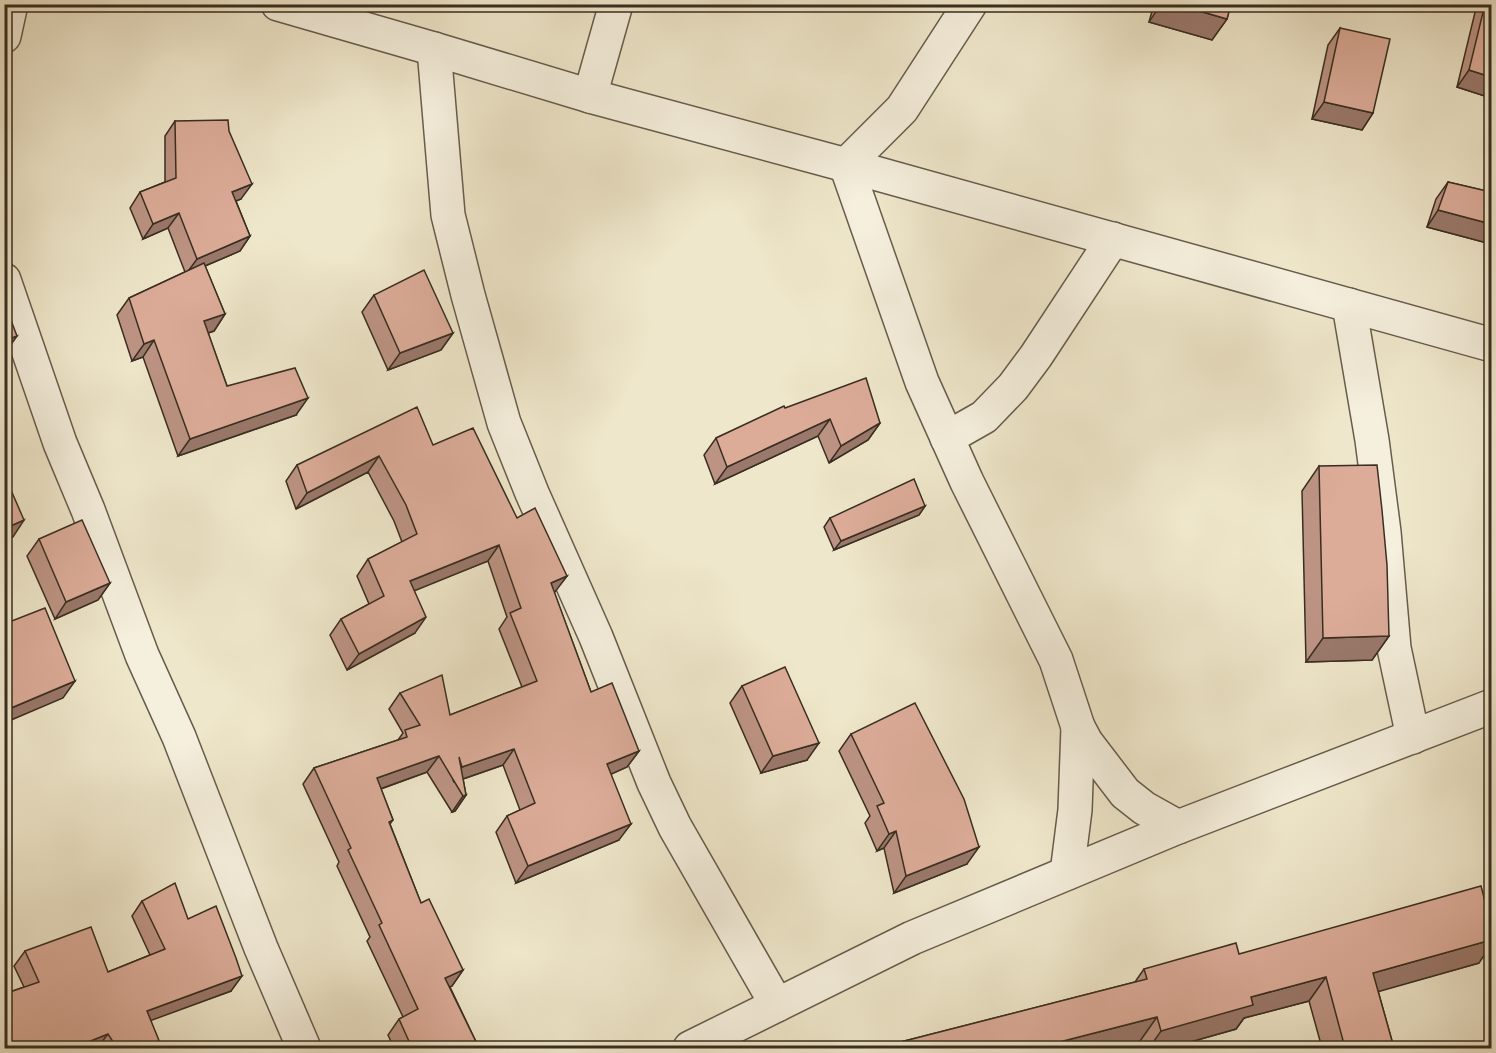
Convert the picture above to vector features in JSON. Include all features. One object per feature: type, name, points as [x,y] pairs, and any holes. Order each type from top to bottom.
[{"type":"street","points":[[4,36],[11,4]]},
{"type":"street","points":[[278,4],[590,96],[1491,345]]},
{"type":"street","points":[[590,96],[616,4]]},
{"type":"street","points":[[846,165],[902,109],[970,4]]},
{"type":"street","points":[[434,49],[448,215],[504,423],[532,493],[596,637],[654,783],[675,828],[777,1005]]},
{"type":"street","points":[[846,165],[922,382],[967,482],[1056,660],[1078,727],[1086,742],[1125,793],[1144,808],[1178,827]]},
{"type":"street","points":[[947,438],[984,417],[1013,387],[1113,239]]},
{"type":"street","points":[[4,280],[60,443],[88,510],[138,645],[178,737],[261,948],[304,1048]]},
{"type":"street","points":[[1349,305],[1372,440],[1384,532],[1394,648],[1413,737]]},
{"type":"street","points":[[690,1048],[912,938],[1178,827],[1491,706]]},
{"type":"street","points":[[1067,873],[1075,810],[1078,727]]},
{"type":"building","points":[[1175,4],[1231,4],[1227,19]]},
{"type":"building","points":[[1485,4],[1491,4],[1491,77],[1469,70]]},
{"type":"building","points":[[1340,28],[1390,39],[1373,113],[1324,102]]},
{"type":"building","points":[[228,120],[229,131],[252,184],[232,192],[250,236],[197,259],[179,213],[153,224],[140,192],[176,178],[175,121]]},
{"type":"building","points":[[1448,182],[1491,192],[1491,224],[1438,210]]},
{"type":"building","points":[[204,263],[225,314],[204,321],[227,386],[295,368],[308,398],[190,439],[154,340],[144,344],[129,298]]},
{"type":"building","points":[[424,270],[453,333],[400,353],[374,295]]},
{"type":"building","points":[[4,302],[17,336],[4,341]]},
{"type":"building","points":[[866,378],[880,423],[841,446],[830,419],[727,467],[716,438],[784,406],[785,408]]},
{"type":"building","points":[[417,407],[433,445],[473,428],[517,518],[535,508],[567,576],[551,583],[591,692],[612,683],[639,751],[607,764],[631,824],[528,866],[507,816],[535,803],[514,749],[462,767],[459,757],[466,795],[463,796],[439,756],[377,778],[393,820],[389,822],[421,903],[429,899],[463,970],[445,978],[479,1048],[412,1048],[399,1019],[418,1009],[379,925],[382,923],[348,850],[351,848],[314,768],[407,737],[405,730],[420,725],[400,693],[442,675],[450,715],[537,681],[510,613],[521,608],[499,545],[410,581],[426,617],[359,654],[341,619],[384,596],[368,559],[417,534],[406,505],[379,456],[307,493],[297,465]]},
{"type":"building","points":[[1377,465],[1387,565],[1389,636],[1323,638],[1319,466]]},
{"type":"building","points":[[4,474],[24,520],[4,529]]},
{"type":"building","points":[[914,479],[925,506],[841,541],[830,518]]},
{"type":"building","points":[[82,520],[110,583],[66,602],[39,539]]},
{"type":"building","points":[[45,608],[75,681],[4,711],[4,676],[8,674],[4,667],[4,624]]},
{"type":"building","points":[[785,667],[819,743],[773,756],[742,686]]},
{"type":"building","points":[[915,703],[964,799],[979,847],[906,876],[896,831],[889,834],[877,806],[884,803],[851,734]]},
{"type":"building","points":[[175,883],[188,919],[216,906],[242,976],[147,1011],[162,1048],[117,1048],[108,1034],[73,1048],[7,1048],[4,1042],[4,994],[39,982],[25,951],[91,927],[108,972],[165,949],[142,901]]},
{"type":"building","points":[[1481,886],[1491,924],[1491,940],[1373,973],[1394,1048],[1345,1048],[1326,977],[1251,997],[1253,1005],[1161,1031],[1157,1017],[1036,1048],[877,1048],[1147,979],[1144,969],[1236,943],[1239,954]]}]
